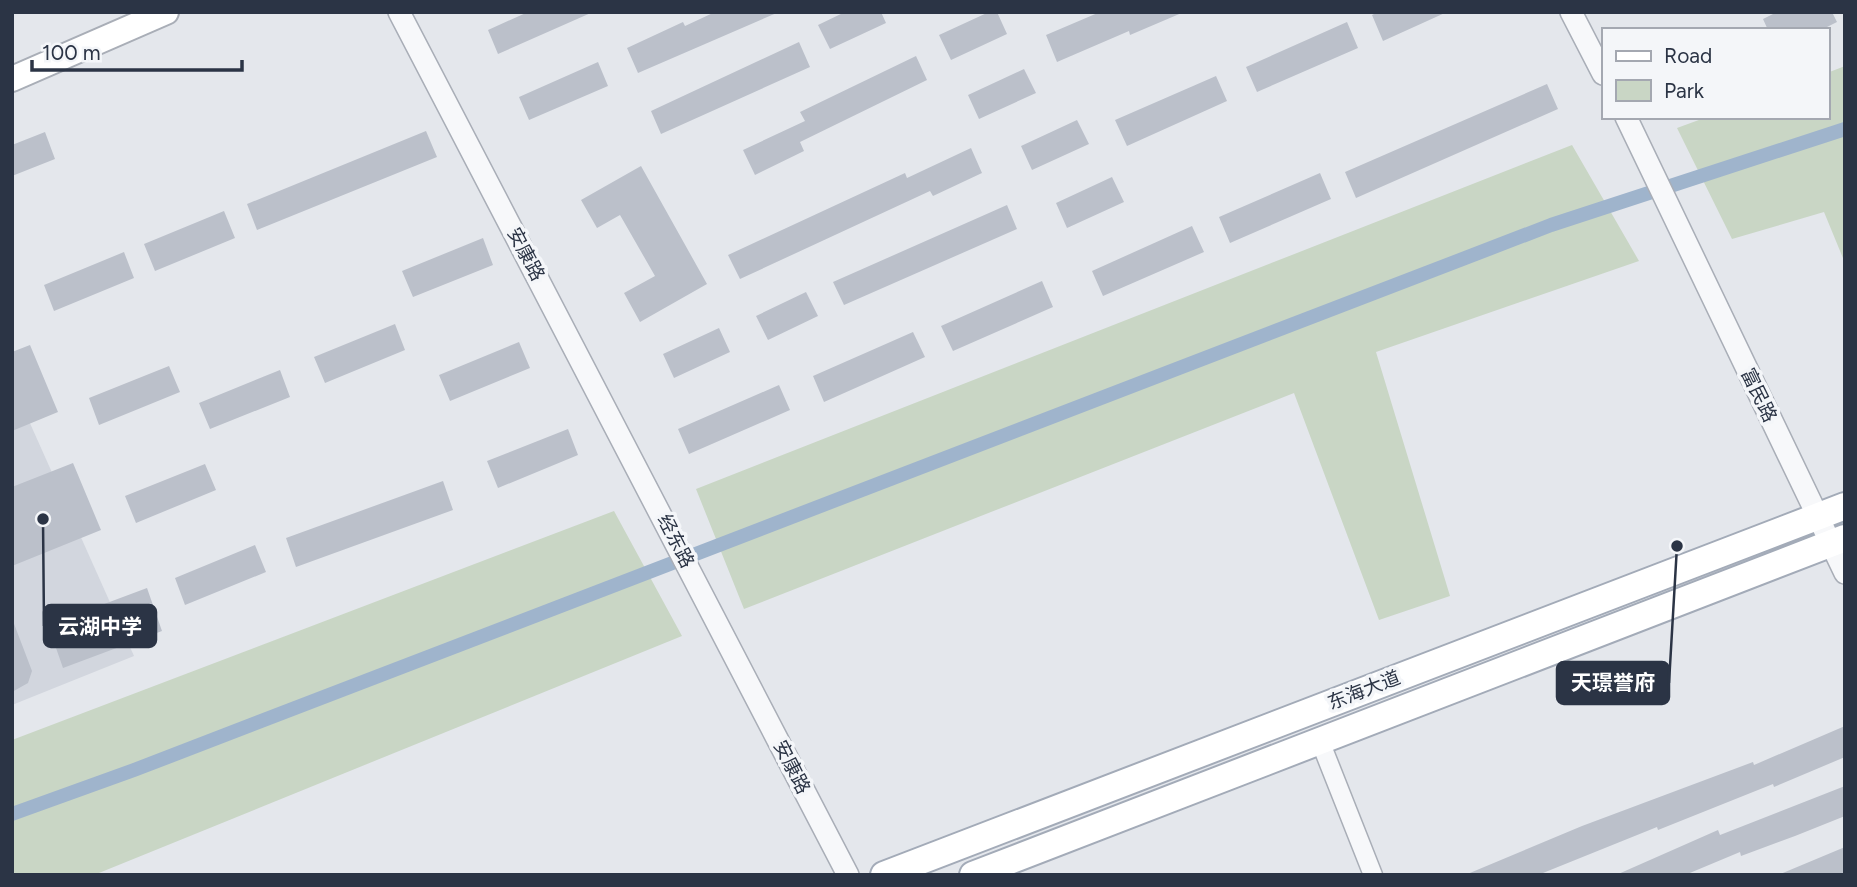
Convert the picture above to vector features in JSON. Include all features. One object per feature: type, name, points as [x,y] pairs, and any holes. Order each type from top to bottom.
[{"type":"main road","points":[[12,79],[166,12]]},
{"type":"main road","name":"东海大道","points":[[884,875],[1845,506]]},
{"type":"main road","name":"东海大道","points":[[973,875],[1838,541]]},
{"type":"street","name":"安康路","points":[[399,12],[653,497]]},
{"type":"street","points":[[1571,12],[1602,72]]},
{"type":"street","name":"富民路","points":[[1627,119],[1817,517],[1838,541],[1845,573]]},
{"type":"street","name":"经东路","points":[[653,497],[698,585]]},
{"type":"street","name":"安康路","points":[[698,585],[848,875]]},
{"type":"street","points":[[1320,741],[1373,875]]},
{"type":"shaded area","points":[[12,383],[134,656],[12,705]]},
{"type":"green space","points":[[1845,66],[1845,263],[1824,212],[1732,239],[1677,128],[1702,119],[1829,119],[1829,72]]},
{"type":"green space","points":[[1572,145],[1639,261],[1376,352],[1450,596],[1379,620],[1294,393],[744,609],[696,489]]},
{"type":"green space","points":[[614,511],[682,636],[94,875],[12,875],[12,740]]},
{"type":"building","points":[[528,12],[593,12],[498,54],[488,30]]},
{"type":"building","points":[[715,12],[779,12],[638,73],[627,48],[683,22],[685,26]]},
{"type":"building","points":[[845,12],[881,12],[886,23],[830,49],[818,25]]},
{"type":"building","points":[[989,12],[997,12],[1007,34],[951,60],[939,35]]},
{"type":"building","points":[[1100,12],[1184,12],[1130,35],[1129,31],[1057,62],[1046,35]]},
{"type":"building","points":[[1378,12],[1447,12],[1383,41],[1372,15]]},
{"type":"building","points":[[1777,12],[1832,12],[1837,22],[1825,28],[1767,28],[1763,19]]},
{"type":"building","points":[[1347,22],[1358,48],[1257,92],[1246,67]]},
{"type":"building","points":[[799,42],[810,67],[661,134],[651,111]]},
{"type":"building","points":[[916,56],[927,80],[800,142],[804,151],[755,175],[743,150],[805,121],[800,112]]},
{"type":"building","points":[[598,62],[608,86],[529,120],[519,97]]},
{"type":"building","points":[[1024,69],[1036,93],[979,119],[968,95]]},
{"type":"building","points":[[1216,76],[1227,101],[1127,146],[1115,120]]},
{"type":"building","points":[[1547,84],[1558,109],[1356,198],[1345,172]]},
{"type":"building","points":[[1077,120],[1089,144],[1032,170],[1021,146]]},
{"type":"building","points":[[426,131],[437,157],[257,230],[247,204]]},
{"type":"building","points":[[45,132],[55,159],[12,176],[12,145]]},
{"type":"building","points":[[971,148],[982,173],[933,196],[930,191],[740,279],[728,255],[905,173],[907,178]]},
{"type":"building","points":[[641,166],[707,284],[640,322],[624,293],[655,276],[620,215],[597,228],[581,200]]},
{"type":"building","points":[[1320,173],[1331,199],[1230,243],[1219,217]]},
{"type":"building","points":[[1112,177],[1124,202],[1067,228],[1056,203]]},
{"type":"building","points":[[1007,205],[1017,229],[844,305],[833,282]]},
{"type":"building","points":[[224,211],[235,238],[155,271],[144,244]]},
{"type":"building","points":[[1192,226],[1204,252],[1103,296],[1092,271]]},
{"type":"building","points":[[483,238],[493,265],[413,297],[402,271]]},
{"type":"building","points":[[124,252],[134,278],[54,311],[44,285]]},
{"type":"building","points":[[1042,281],[1053,307],[953,351],[941,326]]},
{"type":"building","points":[[806,292],[818,316],[768,340],[756,316]]},
{"type":"building","points":[[395,324],[405,350],[325,383],[314,357]]},
{"type":"building","points":[[719,328],[730,352],[674,378],[663,354]]},
{"type":"building","points":[[913,332],[925,357],[824,402],[813,376]]},
{"type":"building","points":[[519,342],[530,368],[450,401],[439,375]]},
{"type":"building","points":[[30,345],[58,412],[12,431],[12,352]]},
{"type":"building","points":[[169,366],[180,392],[99,425],[89,398]]},
{"type":"building","points":[[280,370],[290,397],[210,429],[199,403]]},
{"type":"building","points":[[779,385],[790,410],[689,454],[678,429]]},
{"type":"building","points":[[568,429],[578,455],[498,488],[487,461]]},
{"type":"building","points":[[73,463],[101,530],[12,566],[12,487]]},
{"type":"building","points":[[205,464],[216,490],[136,523],[125,496]]},
{"type":"building","points":[[443,481],[453,510],[296,567],[286,538]]},
{"type":"building","points":[[255,545],[266,572],[185,605],[175,578]]},
{"type":"building","points":[[147,588],[162,631],[63,668],[48,625]]},
{"type":"building","points":[[13,621],[32,671],[28,683],[12,692]]},
{"type":"building","points":[[1845,726],[1845,757],[1774,787],[1773,784],[1658,830],[1657,827],[1538,875],[1465,875],[1582,826],[1753,762],[1754,765]]},
{"type":"building","points":[[1845,786],[1845,816],[1795,836],[1741,856],[1740,852],[1685,875],[1616,875],[1718,830],[1720,835]]},
{"type":"building","points":[[1845,847],[1845,875],[1778,875]]},
{"type":"waterway","points":[[12,814],[134,770],[1551,225],[1845,129]]},
{"type":"place","name":"云湖中学","points":[[43,519]]},
{"type":"place","name":"天璟誉府","points":[[1677,546]]}]
